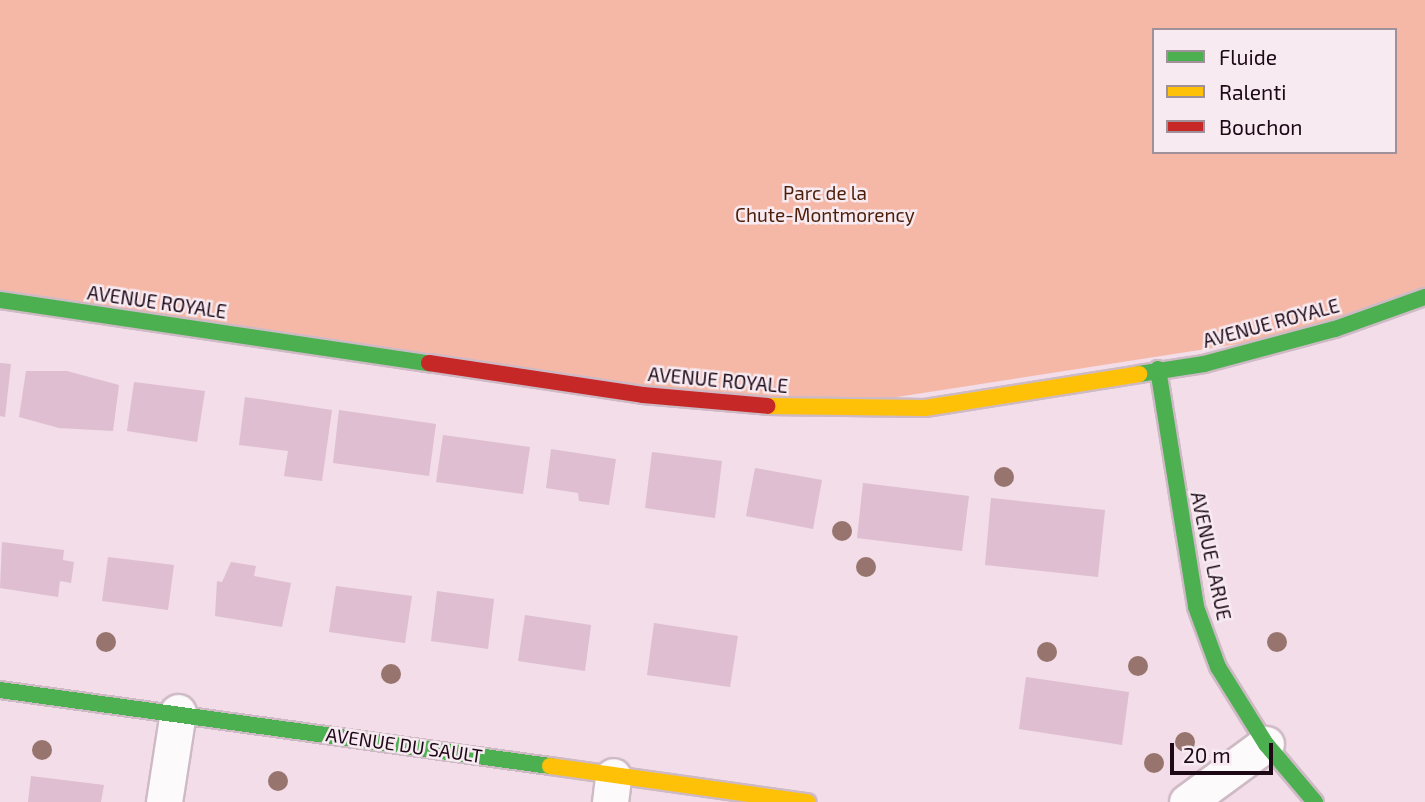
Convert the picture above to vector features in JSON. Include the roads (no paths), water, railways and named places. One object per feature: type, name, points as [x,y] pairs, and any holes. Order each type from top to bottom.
[{"type":"main road","name":"AVENUE ROYALE","points":[[0,300],[643,395],[813,410],[925,408],[1158,369],[1204,364],[1335,329],[1425,297]]},
{"type":"main road","name":"AVENUE LARUE","points":[[1158,369],[1196,607],[1218,667],[1266,744],[1315,802]]},
{"type":"main road","name":"AVENUE DU SAULT","points":[[0,690],[178,712],[611,789],[807,802]]},
{"type":"street","points":[[164,802],[178,712]]},
{"type":"street","points":[[1187,802],[1266,744]]},
{"type":"park label","name":"Parc de la Chute-Montmorency","points":[[825,204]]}]
